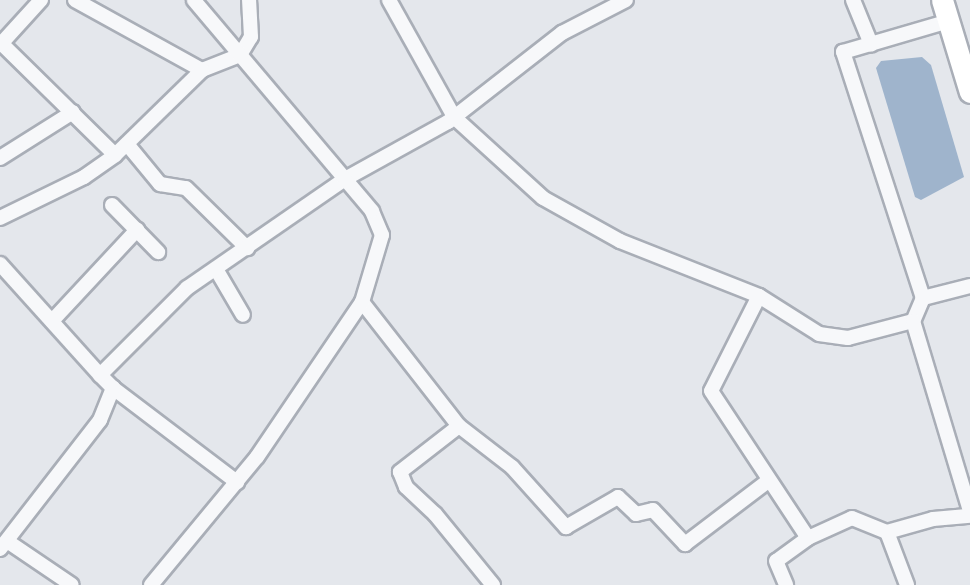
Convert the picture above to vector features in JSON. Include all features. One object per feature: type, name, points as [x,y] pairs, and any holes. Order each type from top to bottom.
[{"type":"main road","points":[[942,0],[970,92]]},
{"type":"street","points":[[41,0],[1,44],[115,154]]},
{"type":"street","points":[[75,0],[202,70]]},
{"type":"street","points":[[151,585],[237,483],[362,302],[381,225],[194,0]]},
{"type":"street","points":[[0,218],[84,177],[128,144],[202,70],[240,55],[251,37],[249,0]]},
{"type":"street","points":[[389,0],[454,117],[543,198],[620,241],[759,296],[819,334],[849,338],[914,321]]},
{"type":"street","points":[[100,375],[151,320],[216,269],[345,179],[454,117],[562,33],[626,0]]},
{"type":"street","points":[[853,0],[871,44]]},
{"type":"street","points":[[786,585],[776,561],[808,538],[852,518],[887,532],[933,519],[970,513],[914,321],[923,298],[843,52],[949,21]]},
{"type":"street","points":[[0,158],[73,112]]},
{"type":"street","points":[[128,144],[160,184],[186,188],[247,248]]},
{"type":"street","points":[[112,205],[158,252]]},
{"type":"street","points":[[52,321],[137,230]]},
{"type":"street","points":[[0,264],[113,388],[237,483]]},
{"type":"street","points":[[216,269],[243,315]]},
{"type":"street","points":[[923,298],[970,286]]},
{"type":"street","points":[[759,296],[711,391],[768,481],[808,538]]},
{"type":"street","points":[[362,302],[459,426],[512,467],[566,527],[618,497],[636,514],[653,510],[685,544],[768,481]]},
{"type":"street","points":[[72,585],[3,545],[100,420],[113,388]]},
{"type":"street","points":[[459,426],[400,472],[406,487],[435,514],[493,585]]},
{"type":"street","points":[[887,532],[907,585]]},
{"type":"water","points":[[922,57],[931,65],[964,177],[921,200],[915,197],[876,68],[881,61]]}]
